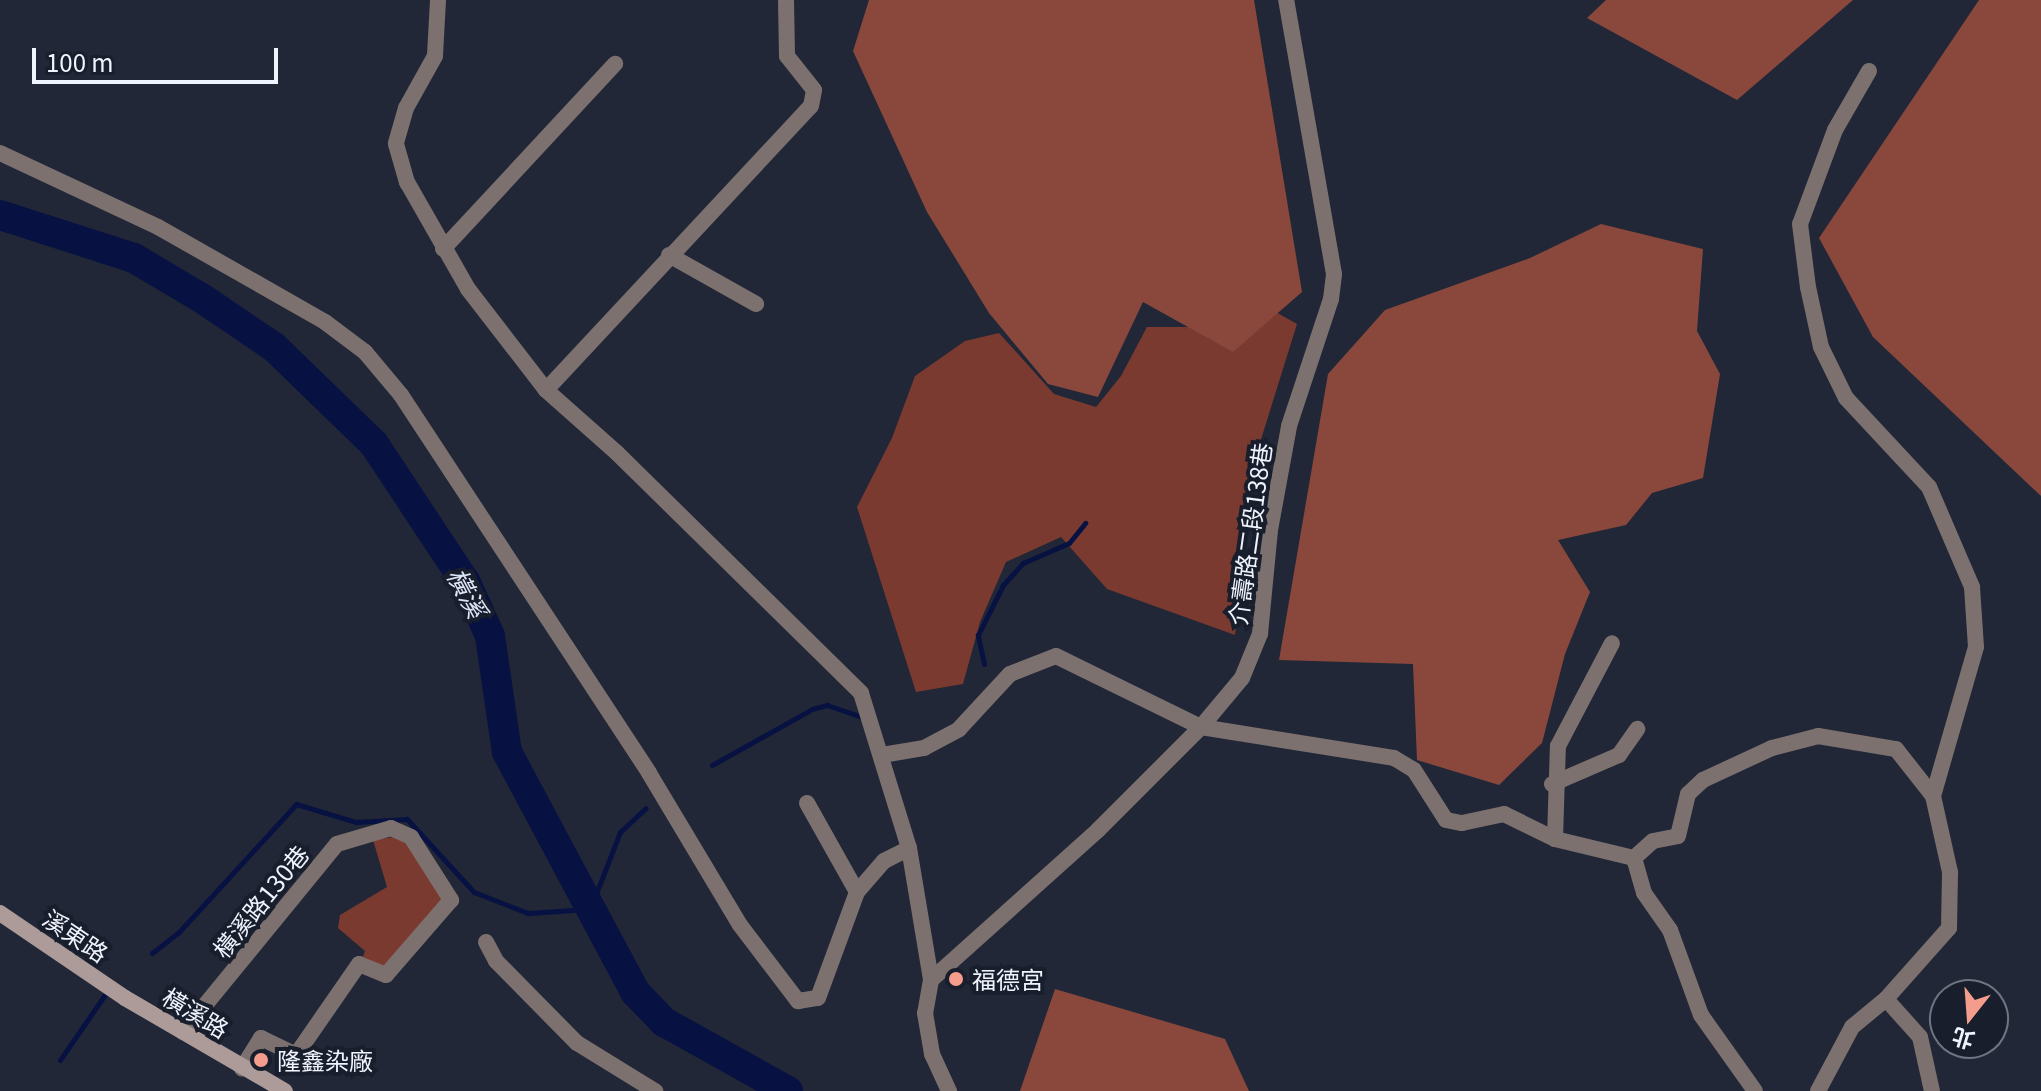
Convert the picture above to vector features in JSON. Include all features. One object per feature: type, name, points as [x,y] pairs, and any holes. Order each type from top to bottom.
[{"type":"main road","name":"溪東路","points":[[0,913],[125,998]]},
{"type":"main road","name":"橫溪路","points":[[125,998],[285,1091]]},
{"type":"street","points":[[438,0],[435,56],[406,108],[396,144],[407,182],[443,249],[495,329],[546,390],[854,682],[882,755],[909,848],[931,980],[925,1013],[932,1054],[949,1091]]},
{"type":"street","points":[[546,390],[811,106],[814,90],[787,56],[786,0]]},
{"type":"street","name":"介壽路二段138巷","points":[[931,980],[1098,830],[1201,727],[1242,678],[1260,634],[1270,530],[1289,426],[1331,299],[1334,274],[1286,0]]},
{"type":"street","points":[[443,249],[615,64]]},
{"type":"street","points":[[1869,71],[1835,130],[1800,224],[1821,347],[1846,398],[1929,487],[1972,587],[1976,647],[1933,796]]},
{"type":"street","points":[[0,153],[158,227],[325,322],[365,352],[401,395],[597,695],[740,925],[798,1001],[818,998],[857,892],[884,861],[909,848]]},
{"type":"street","points":[[669,255],[756,304]]},
{"type":"street","points":[[1555,839],[1552,784],[1563,731],[1612,643]]},
{"type":"street","points":[[882,755],[924,748],[959,729],[1010,674],[1056,656],[1201,727],[1267,741],[1379,753],[1414,770],[1446,820],[1462,823],[1504,814],[1555,839],[1634,858]]},
{"type":"street","points":[[1552,784],[1619,755],[1637,729]]},
{"type":"street","points":[[1634,858],[1653,841],[1678,836],[1688,794],[1703,780],[1772,748],[1818,736],[1896,749],[1933,796],[1950,872],[1949,928],[1886,999],[1852,1027],[1818,1091]]},
{"type":"street","points":[[807,803],[857,892]]},
{"type":"street","name":"橫溪路130巷","points":[[183,1032],[337,844],[391,828],[411,837],[451,900],[386,975],[359,964],[296,1055],[261,1038],[242,1068]]},
{"type":"street","points":[[1634,858],[1644,893],[1670,930],[1701,1015],[1755,1091]]},
{"type":"street","points":[[486,942],[496,961],[577,1043],[655,1091]]},
{"type":"street","points":[[1886,999],[1920,1037],[1932,1091]]},
{"type":"shaded area","points":[[869,0],[1254,0],[1302,292],[1233,352],[1143,302],[1098,397],[1048,384],[989,313],[927,212],[853,51]]},
{"type":"shaded area","points":[[1606,0],[1853,0],[1737,100],[1587,18]]},
{"type":"shaded area","points":[[1979,0],[2041,0],[2041,496],[1873,337],[1819,238]]},
{"type":"shaded area","points":[[1601,224],[1703,249],[1697,331],[1720,374],[1703,478],[1652,493],[1626,525],[1558,540],[1590,592],[1565,654],[1542,743],[1499,785],[1417,760],[1413,664],[1279,660],[1328,374],[1385,310],[1530,258]]},
{"type":"shaded area","points":[[1265,306],[1297,324],[1258,449],[1235,635],[1107,589],[1061,537],[1006,562],[980,622],[963,684],[916,692],[857,507],[892,438],[915,376],[965,341],[999,333],[1054,394],[1096,407],[1121,376],[1147,327],[1225,327]]},
{"type":"shaded area","points":[[394,837],[407,844],[444,900],[383,970],[362,959],[365,951],[338,928],[340,915],[387,887],[373,840]]},
{"type":"shaded area","points":[[1055,989],[1225,1039],[1249,1091],[1020,1091]]},
{"type":"waterway","name":"橫溪","points":[[0,215],[134,258],[203,299],[274,347],[374,444],[466,583],[490,636],[507,752],[635,992],[664,1022],[788,1091]]},
{"type":"waterway","points":[[984,664],[978,635],[1003,585],[1023,563],[1069,543],[1085,523]]},
{"type":"waterway","points":[[712,765],[812,709],[827,705],[864,718]]},
{"type":"waterway","points":[[152,953],[178,933],[296,804],[356,822],[407,819],[474,892],[528,913],[590,909],[620,832],[646,808]]},
{"type":"waterway","points":[[60,1060],[104,996]]},
{"type":"place","name":"福德宮","points":[[956,979]]},
{"type":"place","name":"隆鑫染廠","points":[[261,1060]]}]
